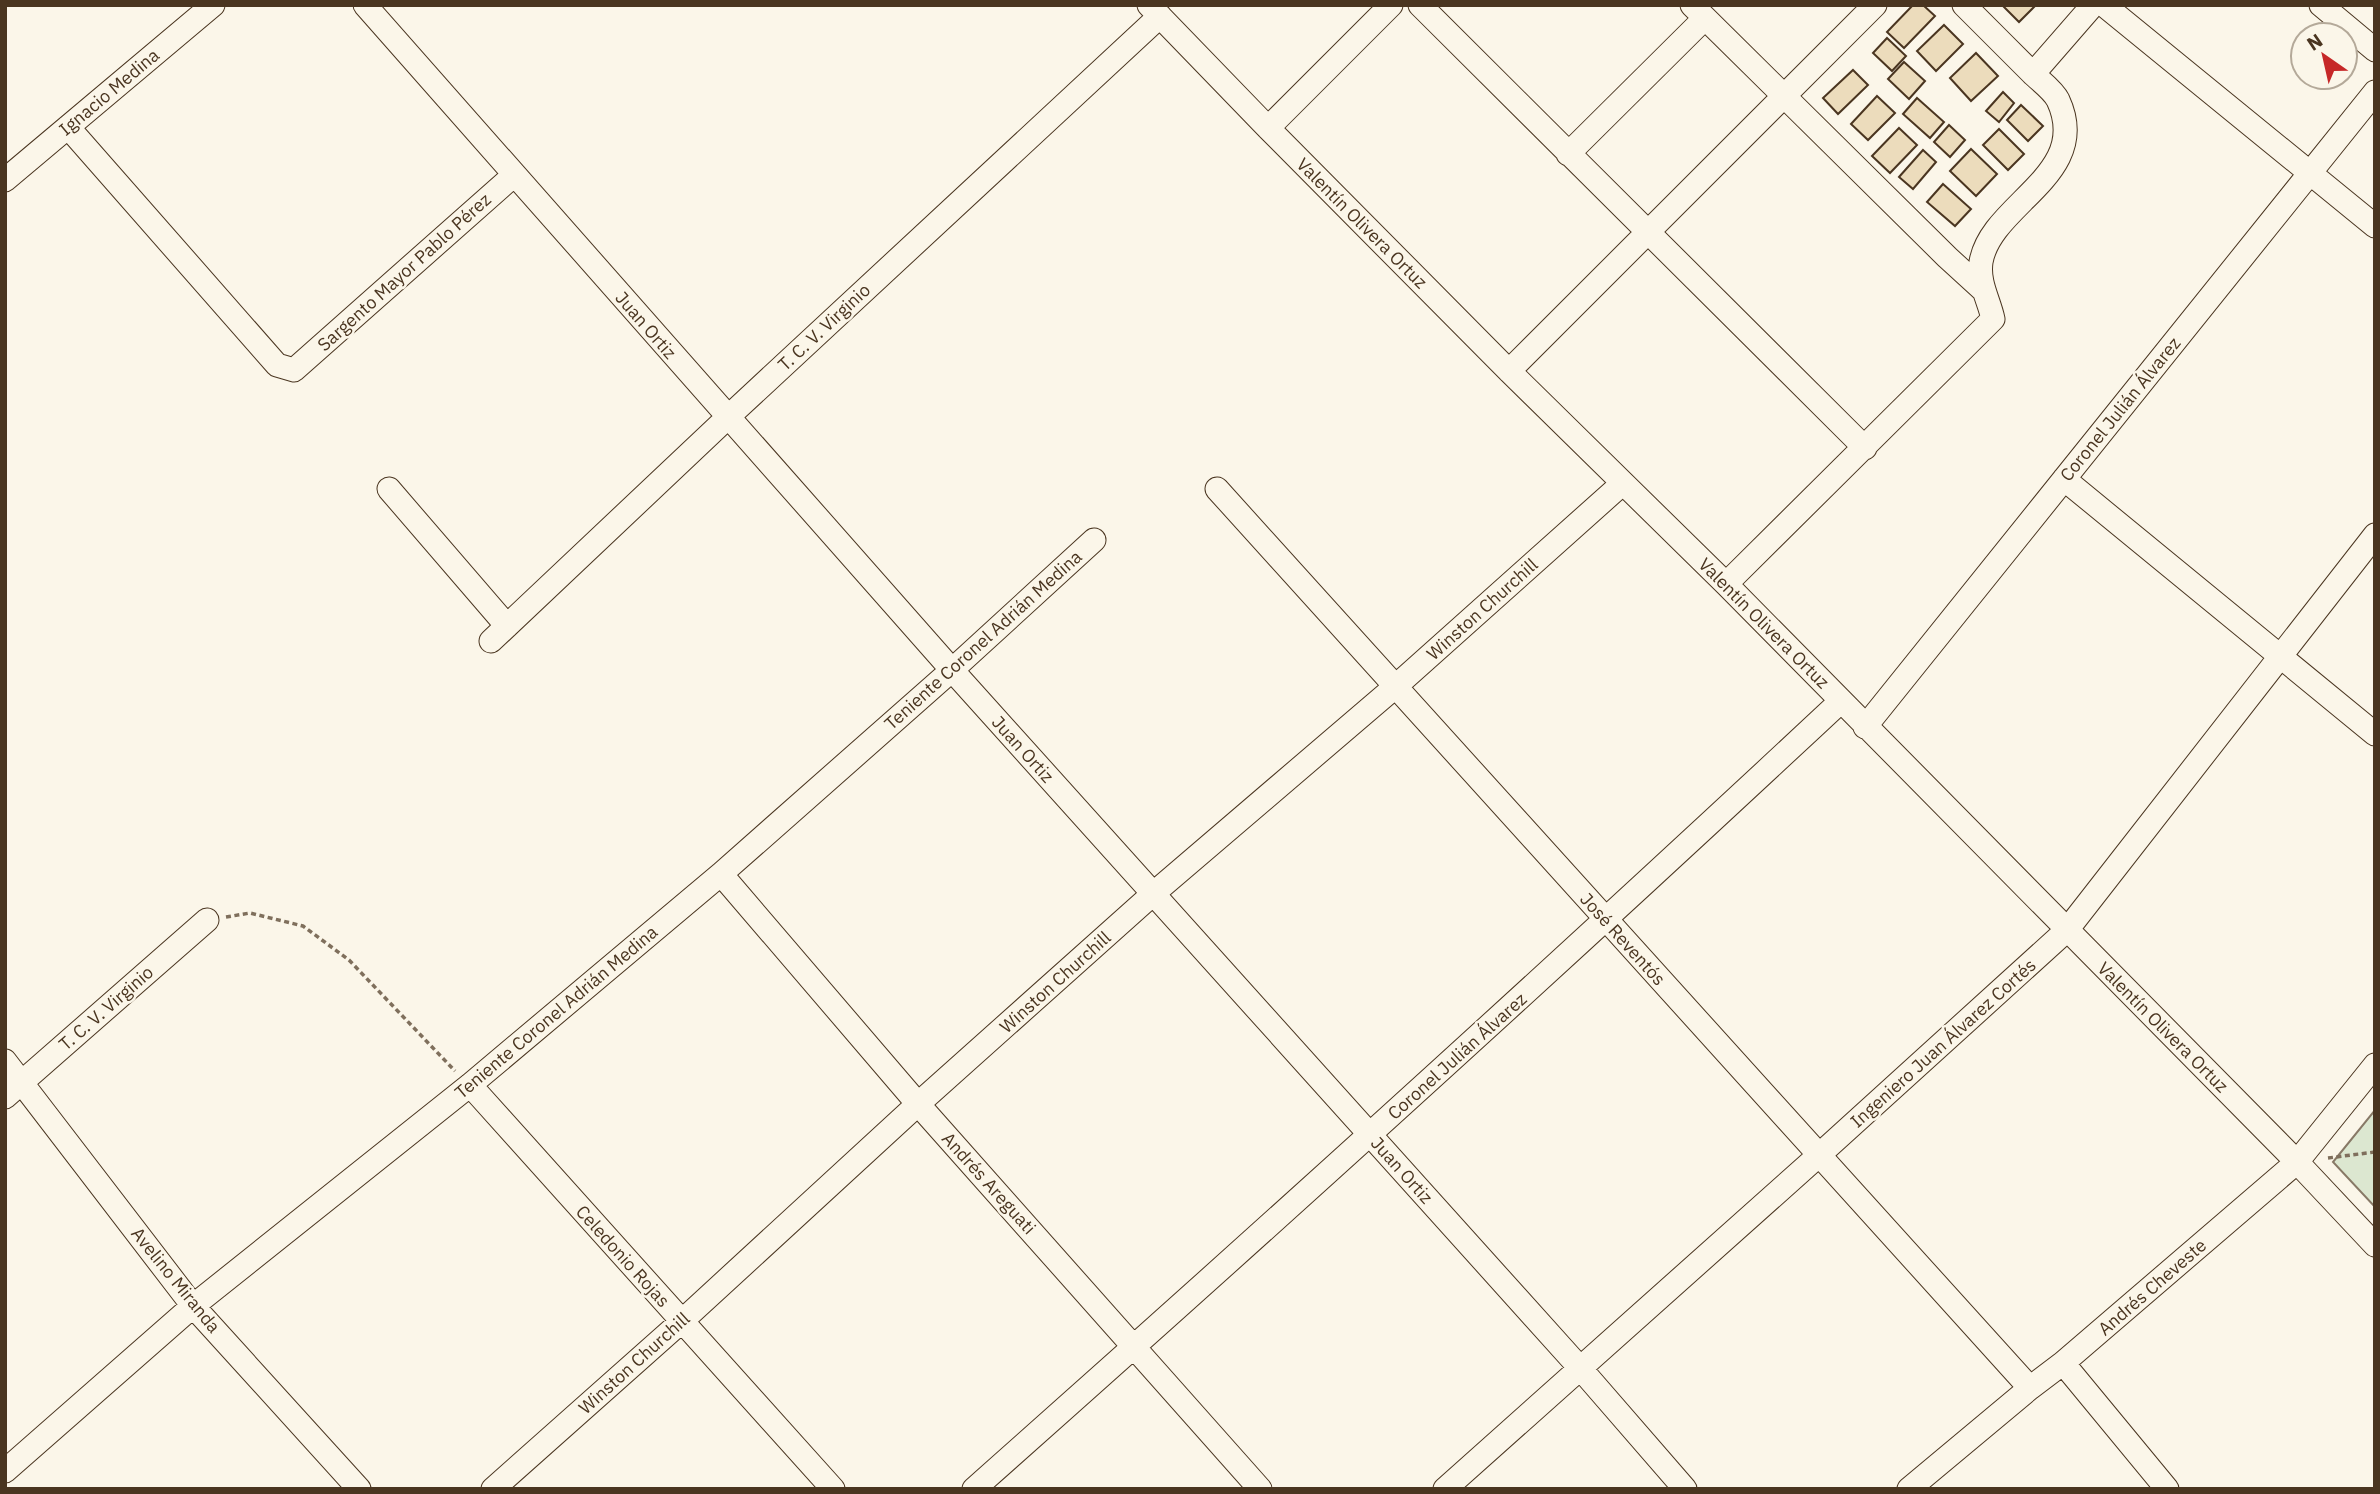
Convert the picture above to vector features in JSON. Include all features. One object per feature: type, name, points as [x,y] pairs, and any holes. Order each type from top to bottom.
[{"type":"street","name":"Ignacio Medina","points":[[5,180],[213,5]]},
{"type":"street","name":"Juan Ortiz","points":[[365,5],[727,418],[1580,1368],[1685,1489]]},
{"type":"street","points":[[1268,128],[1391,5]]},
{"type":"street","points":[[1420,5],[1865,448]]},
{"type":"street","points":[[1509,371],[1875,5]]},
{"type":"street","points":[[1726,584],[1993,319],[1982,289],[1981,262],[1991,238],[2053,167],[2065,142],[2064,120],[2057,98],[1964,5]]},
{"type":"street","points":[[2034,74],[2093,5]]},
{"type":"street","points":[[2104,5],[2375,226]]},
{"type":"street","points":[[2320,5],[2375,50]]},
{"type":"street","name":"Valentín Olivera Ortuz","points":[[1155,11],[1509,371],[1726,584],[2297,1162],[2375,1245]]},
{"type":"street","name":"T. C. V. Virginio","points":[[389,489],[499,634],[1155,11]]},
{"type":"street","points":[[1568,154],[1698,12],[1982,289]]},
{"type":"street","name":"Coronel Julián Álvarez","points":[[1866,727],[2375,92]]},
{"type":"street","name":"Sargento Mayor Pablo Pérez","points":[[68,127],[277,365],[294,370],[514,175]]},
{"type":"street","points":[[2064,479],[2375,734]]},
{"type":"street","name":"Winston Churchill","points":[[493,1489],[1154,893],[1396,686],[1623,483]]},
{"type":"street","name":"José Reventós","points":[[1217,489],[2029,1388]]},
{"type":"street","name":"Ingeniero Juan Álvarez Cortés","points":[[1445,1489],[2067,930],[2375,535]]},
{"type":"street","name":"Teniente Coronel Adrián Medina","points":[[5,1471],[193,1306],[470,1085],[721,874],[952,670],[1094,540]]},
{"type":"street","name":"Coronel Julián Álvarez","points":[[974,1489],[1371,1135],[1606,921],[1841,701]]},
{"type":"street","name":"Andrés Areguati","points":[[721,874],[918,1104],[1260,1489]]},
{"type":"street","name":"T. C. V. Virginio","points":[[13,1089],[206,920]]},
{"type":"street","name":"Avelino Miranda","points":[[5,1061],[13,1089],[193,1306],[359,1489]]},
{"type":"street","name":"Andrés Cheveste","points":[[1909,1489],[2029,1388],[2063,1363],[2297,1162],[2375,1065]]},
{"type":"street","name":"Celedonio Rojas","points":[[470,1085],[833,1489]]},
{"type":"street","points":[[2063,1363],[2167,1489]]},
{"type":"path","points":[[206,920],[250,913],[303,926],[349,960],[470,1085]]},
{"type":"path","points":[[2297,1162],[2375,1152]]},
{"type":"green space","points":[[2375,1110],[2375,1207],[2333,1162]]},
{"type":"building","points":[[1913,5],[1923,5],[1935,16],[1904,48],[1887,32]]},
{"type":"building","points":[[2002,5],[2036,5],[2019,22]]},
{"type":"building","points":[[1944,25],[1963,44],[1936,71],[1917,51]]},
{"type":"building","points":[[1887,38],[1906,56],[1892,71],[1873,53]]},
{"type":"building","points":[[1976,53],[1998,76],[1971,101],[1950,78]]},
{"type":"building","points":[[1904,62],[1925,81],[1909,99],[1888,79]]},
{"type":"building","points":[[1853,70],[1868,85],[1838,114],[1823,98]]},
{"type":"building","points":[[2003,92],[2014,103],[1999,122],[1986,111]]},
{"type":"building","points":[[1877,96],[1895,113],[1868,140],[1851,124]]},
{"type":"building","points":[[1917,98],[1944,122],[1930,138],[1903,114]]},
{"type":"building","points":[[2021,105],[2043,126],[2028,141],[2007,120]]},
{"type":"building","points":[[1949,125],[1965,140],[1950,157],[1934,142]]},
{"type":"building","points":[[1899,128],[1917,145],[1890,173],[1872,156]]},
{"type":"building","points":[[1999,129],[2024,154],[2008,170],[1983,145]]},
{"type":"building","points":[[1971,149],[1997,174],[1976,196],[1950,171]]},
{"type":"building","points":[[1923,150],[1936,162],[1913,189],[1899,177]]},
{"type":"building","points":[[1943,184],[1971,209],[1955,226],[1927,202]]}]
